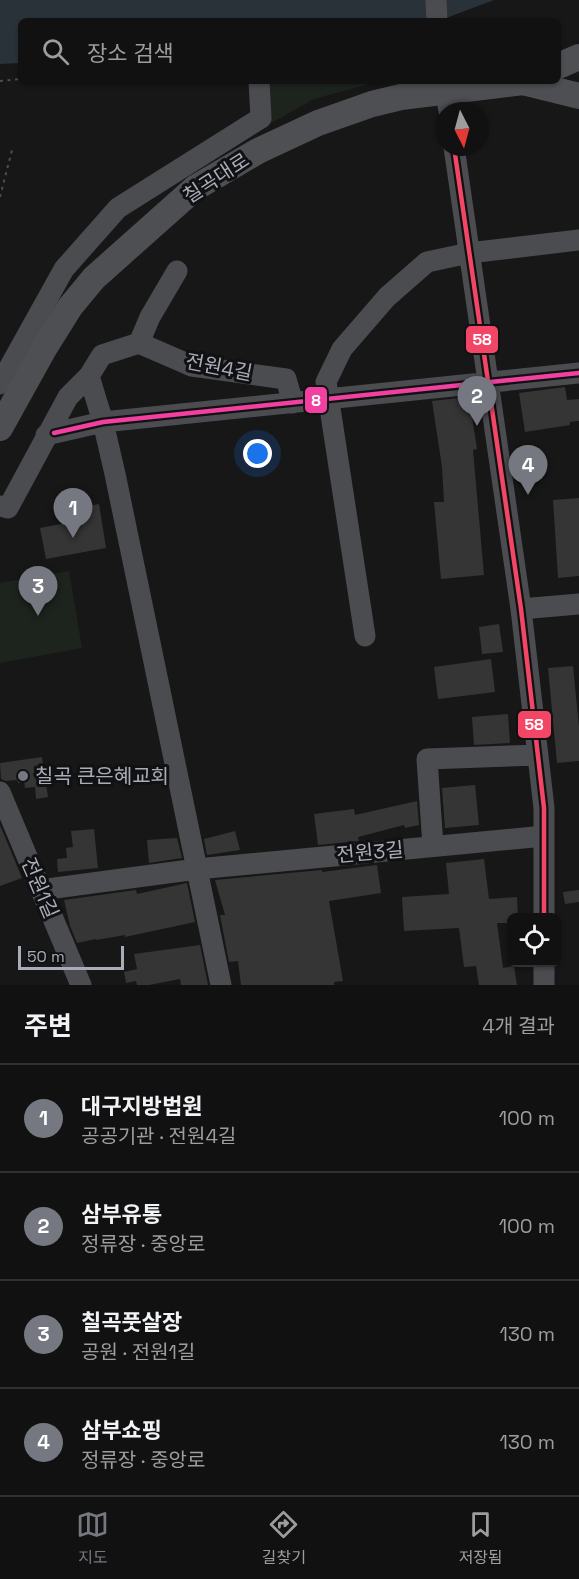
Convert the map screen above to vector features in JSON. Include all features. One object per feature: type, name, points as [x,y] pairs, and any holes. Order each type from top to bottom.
[{"type":"main road","points":[[561,65],[579,57]]},
{"type":"main road","points":[[561,78],[579,75]]},
{"type":"main road","name":"칠곡대로","points":[[0,428],[70,307],[94,278],[195,188],[258,151],[318,123],[372,104],[400,97],[446,95],[509,84]]},
{"type":"main road","points":[[537,84],[579,96]]},
{"type":"street","points":[[436,0],[437,18]]},
{"type":"street","points":[[0,384],[64,269],[118,208],[261,118],[259,84]]},
{"type":"street","points":[[455,156],[520,609],[538,755],[544,808],[544,913]]},
{"type":"street","points":[[118,208],[163,216]]},
{"type":"street","points":[[365,636],[326,382],[342,349],[387,297],[427,262],[469,253],[579,240]]},
{"type":"street","points":[[3,512],[68,397],[88,376],[102,355],[139,343],[150,317],[177,271]]},
{"type":"street","name":"전원4길","points":[[139,343],[192,366],[286,379],[293,403]]},
{"type":"street","name":"전원4길","points":[[46,435],[103,422],[579,373]]},
{"type":"street","points":[[88,376],[103,422],[221,985]]},
{"type":"street","points":[[520,609],[579,604]]},
{"type":"street","points":[[433,846],[427,759],[538,755]]},
{"type":"street","name":"전원1길","points":[[0,792],[81,985]]},
{"type":"street","name":"전원3길","points":[[40,890],[197,869],[544,836]]},
{"type":"street","points":[[544,967],[544,985]]},
{"type":"path","points":[[0,81],[18,79]]},
{"type":"path","points":[[0,197],[12,150]]},
{"type":"shaded area","points":[[0,0],[494,0],[446,18],[18,18],[18,63],[0,64]]},
{"type":"shaded area","points":[[369,84],[314,99],[271,123],[264,85]]},
{"type":"shaded area","points":[[69,571],[82,648],[0,663],[0,583]]},
{"type":"building","points":[[565,387],[567,400],[579,399],[579,421],[570,422],[570,425],[525,432],[519,393]]},
{"type":"building","points":[[469,397],[477,449],[473,450],[484,575],[441,579],[434,502],[444,502],[442,467],[432,401]]},
{"type":"building","points":[[579,498],[579,576],[558,578],[553,500]]},
{"type":"building","points":[[99,504],[106,548],[46,559],[40,528],[66,523],[74,509]]},
{"type":"building","points":[[499,624],[503,652],[482,654],[479,627]]},
{"type":"building","points":[[491,659],[495,692],[438,699],[434,667]]},
{"type":"building","points":[[573,666],[579,727],[579,761],[557,763],[548,668]]},
{"type":"building","points":[[508,714],[510,743],[474,745],[472,717]]},
{"type":"building","name":"칠곡 큰은혜교회","points":[[42,757],[48,797],[36,799],[35,787],[25,788],[24,782],[1,779],[0,763]]},
{"type":"building","points":[[475,785],[479,825],[445,828],[442,788]]},
{"type":"building","points":[[417,801],[419,825],[405,828],[404,825],[358,837],[359,841],[318,845],[314,814],[354,809],[355,815]]},
{"type":"building","points":[[0,825],[22,878],[0,886]]},
{"type":"building","points":[[94,829],[98,868],[58,872],[57,859],[67,858],[66,848],[73,847],[71,831]]},
{"type":"building","points":[[235,831],[240,850],[207,855],[204,839]]},
{"type":"building","points":[[177,838],[182,858],[149,863],[147,840]]},
{"type":"building","points":[[484,859],[489,899],[517,897],[518,913],[507,913],[507,923],[497,923],[503,968],[514,967],[517,985],[479,985],[476,966],[464,967],[459,928],[404,931],[402,897],[449,894],[446,863]]},
{"type":"building","points":[[377,865],[381,893],[329,901],[343,981],[334,982],[334,985],[241,985],[238,961],[229,962],[220,915],[225,915],[215,880],[322,870],[322,872]]},
{"type":"building","points":[[187,883],[195,922],[125,937],[125,935],[77,943],[64,900],[136,890],[137,894]]},
{"type":"building","points":[[579,890],[579,902],[565,904],[563,892]]},
{"type":"building","points":[[200,945],[208,985],[181,985],[180,979],[149,985],[137,985],[136,981],[126,983],[124,972],[137,969],[134,954]]},
{"type":"transit line","name":"58","points":[[455,156],[521,609],[544,808],[544,913]]},
{"type":"transit line","name":"8","points":[[54,433],[103,422],[579,373]]},
{"type":"place","name":"삼부유통","points":[[477,426]]},
{"type":"place","name":"삼부쇼핑","points":[[528,495]]},
{"type":"place","name":"대구지방법원","points":[[73,538]]},
{"type":"place","name":"칠곡풋살장","points":[[38,616]]},
{"type":"place","name":"칠곡 큰은혜교회","points":[[23,776]]}]
